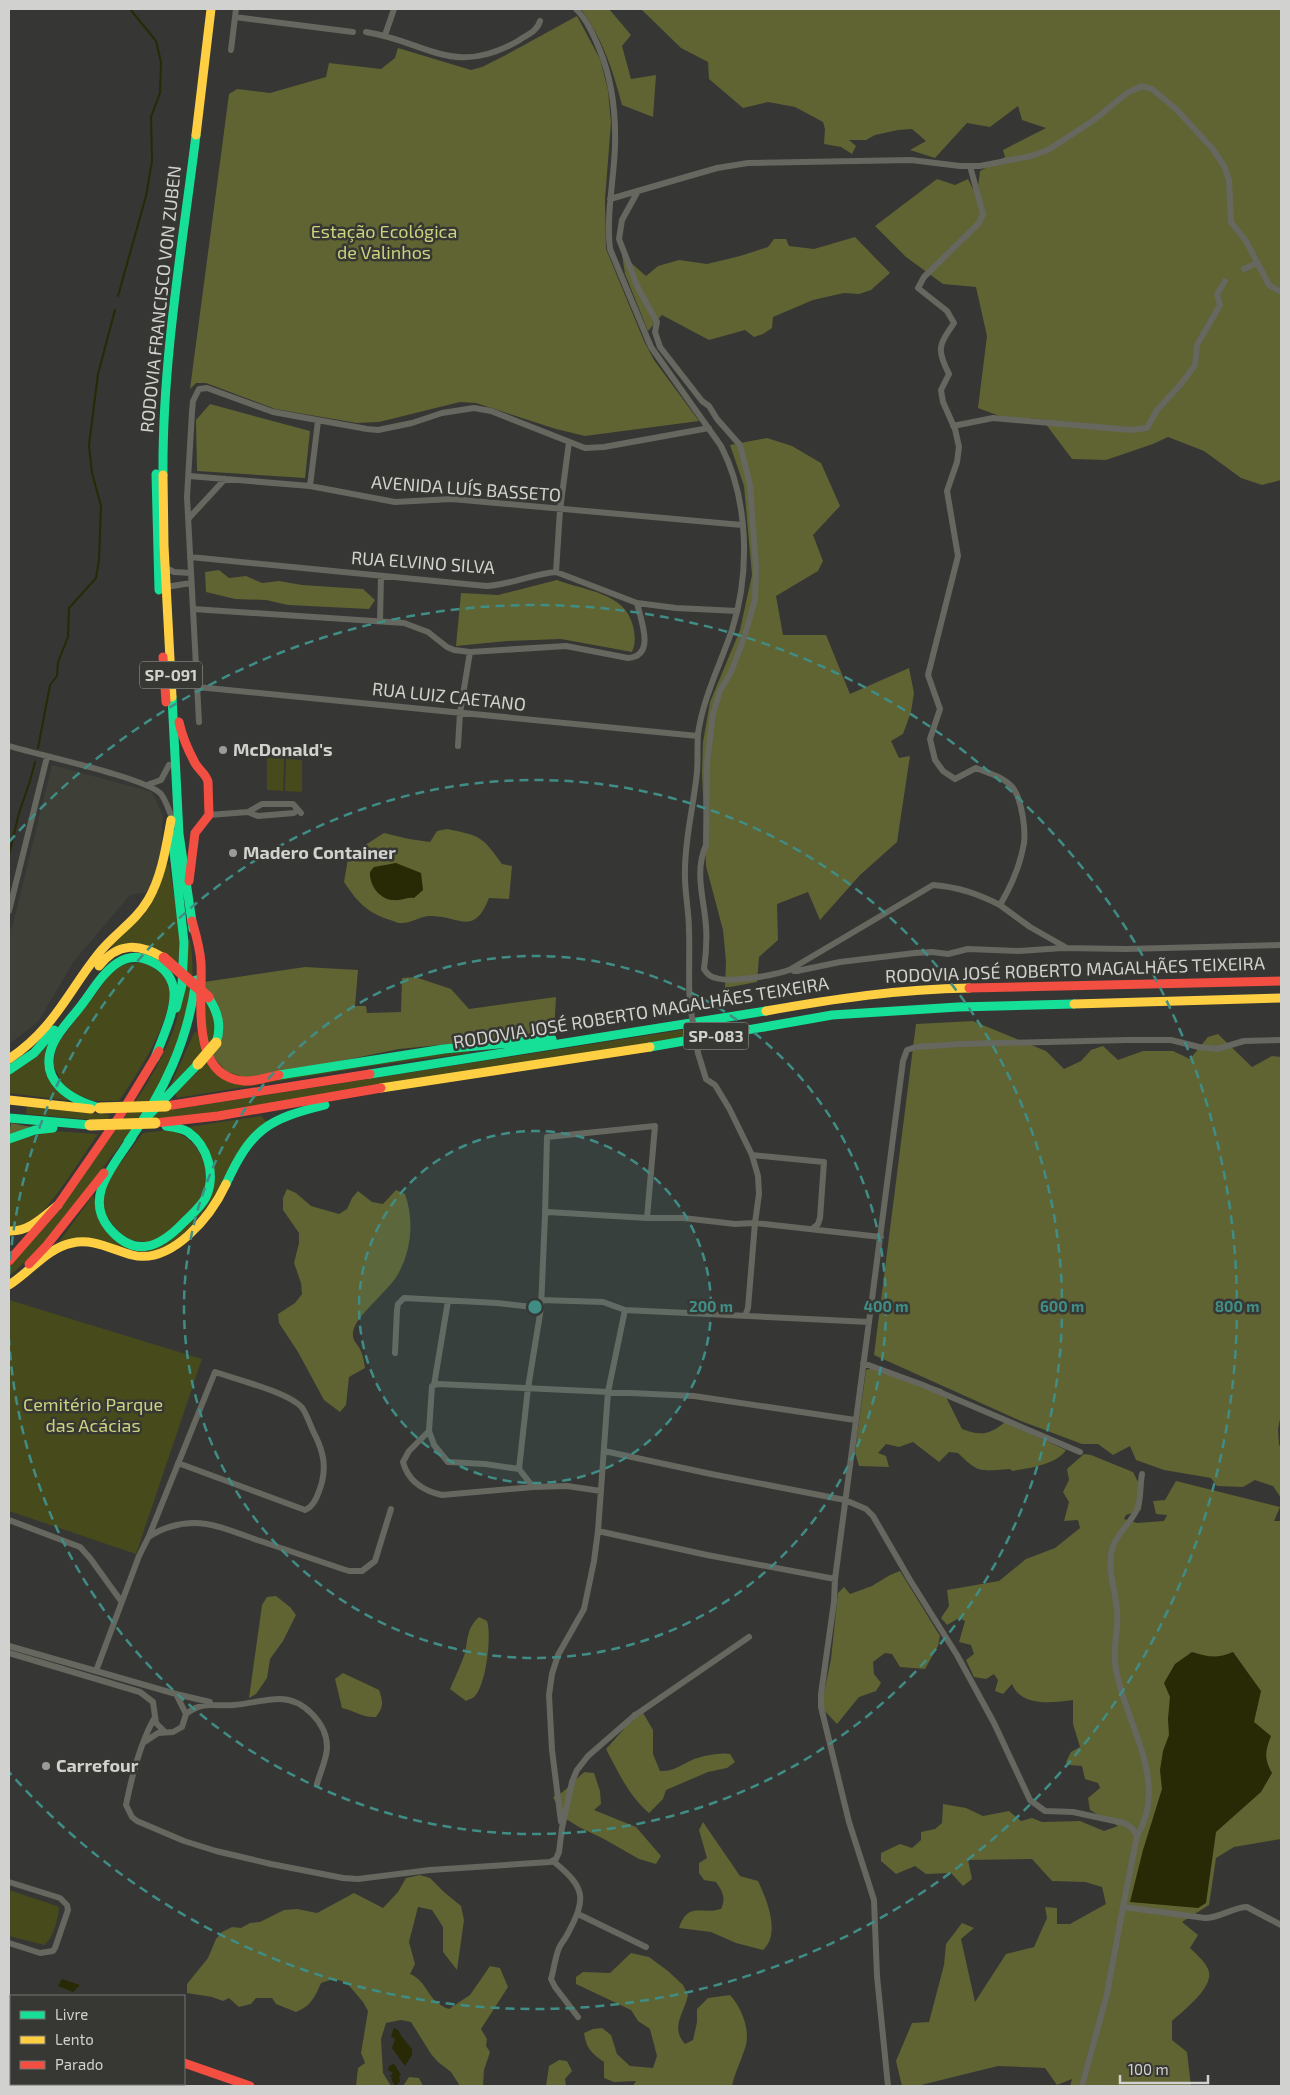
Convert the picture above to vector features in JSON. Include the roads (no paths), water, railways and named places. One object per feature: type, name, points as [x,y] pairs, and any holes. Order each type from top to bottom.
[{"type":"main road","name":"RODOVIA FRANCISCO VON ZUBEN","points":[[9,1261],[58,1205],[119,1117],[155,1058],[178,1003],[185,953],[185,926],[173,847],[171,817],[157,546],[156,435],[163,357],[205,9]]},
{"type":"main road","name":"RODOVIA FRANCISCO VON ZUBEN","points":[[9,1281],[47,1245],[132,1137],[151,1120],[175,1065],[192,1017],[196,961],[179,834],[166,587],[163,435],[169,360],[211,9]]},
{"type":"main road","points":[[172,680],[183,740],[200,771],[207,778],[209,814],[195,833],[188,900]]},
{"type":"main road","points":[[9,1059],[27,1048],[43,1032],[69,1000],[100,953],[142,910],[164,863],[171,817]]},
{"type":"main road","points":[[192,921],[201,959],[200,1027],[204,1045],[215,1065],[235,1080],[244,1081],[444,1049],[636,1032]]},
{"type":"main road","points":[[9,1070],[28,1059],[38,1050],[111,952],[127,946],[138,946],[155,952],[208,997],[215,1007],[220,1032],[216,1043],[151,1120],[180,1128],[195,1138],[206,1154],[211,1175],[208,1191],[199,1207],[169,1237],[154,1246],[136,1246],[120,1239],[104,1223],[98,1207],[99,1190],[132,1137]]},
{"type":"main road","points":[[100,1108],[73,1099],[62,1090],[53,1077],[50,1052],[58,1035],[112,965],[121,960],[137,958],[149,960],[165,972],[172,984],[173,999],[155,1058]]},
{"type":"main road","name":"RODOVIA JOSÉ ROBERTO MAGALHÃES TEIXEIRA","points":[[9,1100],[86,1109],[166,1106],[833,999],[898,991],[951,988],[1281,981]]},
{"type":"main road","name":"RODOVIA JOSÉ ROBERTO MAGALHÃES TEIXEIRA","points":[[9,1118],[86,1125],[218,1116],[706,1038],[832,1015],[958,1007],[1281,998]]},
{"type":"main road","points":[[9,1285],[56,1249],[74,1242],[95,1242],[138,1257],[150,1258],[161,1255],[179,1243],[214,1205],[241,1151],[254,1136],[270,1124],[301,1111],[425,1083]]},
{"type":"main road","points":[[9,1140],[44,1128],[86,1125]]},
{"type":"main road","points":[[9,1231],[22,1231],[29,1228],[58,1205]]},
{"type":"main road","points":[[185,2063],[244,2085]]},
{"type":"street","points":[[231,50],[236,9]]},
{"type":"street","points":[[385,35],[394,9]]},
{"type":"street","points":[[576,9],[593,34],[604,60],[612,90],[615,146],[608,232],[610,249],[652,347],[729,460],[738,493],[745,554],[744,573],[732,629],[702,712],[685,869],[690,928],[690,1005],[698,1053],[706,1079],[721,1094],[752,1155],[758,1176],[759,1194],[745,1316]]},
{"type":"street","points":[[235,17],[353,32]]},
{"type":"street","points":[[366,32],[385,35],[447,56],[468,58],[482,57],[501,50],[534,31],[540,21]]},
{"type":"street","points":[[610,199],[654,184],[717,168],[748,163],[911,160],[980,166],[1044,152],[1094,120],[1135,88],[1142,86],[1147,87],[1176,109],[1212,148],[1224,166],[1229,180],[1231,222],[1246,241],[1269,285],[1281,292]]},
{"type":"street","points":[[970,166],[983,214],[979,223],[924,277],[918,288],[947,311],[954,323],[941,343],[939,350],[949,374],[940,390],[954,426],[959,447],[957,462],[947,491],[958,556],[928,675],[940,709],[930,739],[935,760],[942,771],[955,779],[976,768],[1003,780],[1013,788],[1020,806],[1024,846],[1009,890],[1000,905]]},
{"type":"street","points":[[638,191],[622,220],[619,239],[638,288],[657,322],[655,332],[660,347],[702,401],[709,406],[740,445],[750,484],[753,509],[756,567],[755,600],[740,650],[731,672],[720,691],[709,739],[706,845],[701,856],[699,871],[707,929],[704,969],[708,975],[717,979],[731,979],[787,971],[794,968],[794,971],[797,971],[840,962],[915,953],[932,952],[948,954],[962,949],[1010,951],[1068,948],[1126,949],[1281,945]]},
{"type":"street","points":[[1244,269],[1257,263]]},
{"type":"street","points":[[954,426],[993,418],[1131,430],[1146,428],[1157,410],[1196,365],[1197,345],[1220,305],[1218,294],[1225,281]]},
{"type":"street","points":[[199,722],[187,497],[193,401],[199,389],[207,388],[273,412],[378,430],[412,423],[442,413],[474,408],[491,411],[586,448],[604,447],[709,428]]},
{"type":"street","points":[[310,486],[318,421]]},
{"type":"street","points":[[569,442],[560,510],[556,572],[637,603],[676,608],[736,611]]},
{"type":"street","name":"AVENIDA LUÍS BASSETO","points":[[189,476],[310,486],[395,502],[452,499],[742,525]]},
{"type":"street","points":[[189,518],[225,479]]},
{"type":"street","name":"RUA ELVINO SILVA","points":[[190,557],[486,586],[498,586],[545,573],[556,572]]},
{"type":"street","points":[[166,568],[174,572],[191,573]]},
{"type":"street","points":[[380,621],[381,576]]},
{"type":"street","points":[[166,587],[192,583]]},
{"type":"street","points":[[193,609],[380,621],[410,625],[428,632],[447,647],[470,652],[566,646],[628,658],[636,657],[642,653],[645,639],[637,603]]},
{"type":"street","points":[[458,746],[460,714],[470,652]]},
{"type":"street","name":"RUA LUIZ CAETANO","points":[[198,687],[698,736]]},
{"type":"street","points":[[9,746],[147,785],[161,794],[171,817]]},
{"type":"street","points":[[9,911],[47,757]]},
{"type":"street","points":[[147,785],[161,780],[169,765]]},
{"type":"street","points":[[209,814],[248,812],[258,816],[299,812],[293,804],[262,804],[248,812]]},
{"type":"street","points":[[787,971],[934,885],[955,886],[977,893],[1000,905],[1030,927],[1068,948]]},
{"type":"street","points":[[888,2086],[877,1976],[874,1900],[849,1822],[821,1708],[821,1694],[834,1602],[835,1579],[855,1420],[903,1061],[906,1053],[911,1048],[960,1044],[1172,1040],[1199,1047],[1217,1049],[1244,1041],[1281,1040]]},
{"type":"street","points":[[533,1488],[519,1469],[528,1388],[541,1308],[548,1137],[655,1126],[647,1218]]},
{"type":"street","points":[[752,1155],[824,1162],[818,1224],[812,1228]]},
{"type":"street","points":[[546,1215],[552,1212],[647,1218],[683,1218],[735,1224],[755,1223],[812,1228],[881,1236]]},
{"type":"street","points":[[395,1353],[397,1310],[398,1304],[404,1298],[497,1303],[541,1308]]},
{"type":"street","points":[[541,1300],[603,1302],[625,1310],[869,1322]]},
{"type":"street","points":[[448,1301],[434,1385],[431,1389],[429,1431],[434,1445],[448,1462],[485,1464],[519,1469]]},
{"type":"street","points":[[562,1828],[552,1750],[549,1694],[552,1674],[558,1655],[584,1609],[598,1531],[608,1392],[625,1310]]},
{"type":"street","points":[[863,1363],[930,1388],[1080,1452]]},
{"type":"street","points":[[96,1671],[121,1601],[215,1372],[292,1398],[302,1408],[323,1453],[324,1465],[317,1497],[312,1506],[305,1510],[178,1463]]},
{"type":"street","points":[[434,1385],[694,1396],[855,1420]]},
{"type":"street","points":[[429,1431],[408,1451],[403,1462],[410,1477],[420,1487],[431,1493],[442,1495],[567,1486],[601,1492]]},
{"type":"street","points":[[604,1451],[845,1500],[866,1509],[873,1516],[957,1655],[994,1723],[1030,1800],[1045,1810],[1073,1812],[1124,1823],[1132,1828],[1138,1836]]},
{"type":"street","points":[[1082,2086],[1107,1994],[1138,1836],[1148,1802],[1148,1784],[1138,1738],[1121,1691],[1115,1663],[1117,1611],[1109,1565],[1114,1545],[1137,1509],[1142,1474]]},
{"type":"street","points":[[149,1536],[157,1531],[173,1526],[203,1523],[226,1529],[349,1572],[362,1571],[375,1562],[391,1509]]},
{"type":"street","points":[[9,1520],[80,1547],[121,1601]]},
{"type":"street","points":[[598,1531],[698,1553],[835,1579]]},
{"type":"street","points":[[553,1861],[559,1852],[572,1782],[577,1770],[588,1756],[634,1716],[748,1637]]},
{"type":"street","points":[[9,1646],[218,1705]]},
{"type":"street","points":[[9,1653],[140,1692],[153,1702],[158,1726],[165,1732]]},
{"type":"street","points":[[176,1694],[186,1714]]},
{"type":"street","points":[[142,1744],[154,1736],[165,1732],[172,1732],[182,1727],[186,1714],[199,1706],[234,1705],[281,1699],[291,1700],[308,1711],[322,1727],[327,1745],[326,1756],[317,1784]]},
{"type":"street","points":[[155,1717],[147,1730],[142,1744],[126,1805],[132,1817],[184,1841],[216,1851],[326,1876],[358,1878],[430,1870],[553,1861],[567,1872],[577,1885],[581,1899],[578,1914],[560,1947],[551,1979],[578,2017]]},
{"type":"street","points":[[9,1882],[60,1898],[67,1905],[68,1910],[55,1948],[49,1953],[40,1953],[9,1943]]},
{"type":"street","points":[[1123,1907],[1205,1918],[1216,1917],[1241,1907],[1248,1907],[1281,1925]]},
{"type":"street","points":[[578,1914],[646,1947]]},
{"type":"waterway","points":[[118,296],[146,196],[152,161],[151,117],[160,93],[161,62],[156,41],[130,9]]},
{"type":"waterway","points":[[38,748],[50,685],[57,676],[58,662],[68,637],[69,608],[96,578],[99,560],[101,506],[92,473],[89,445],[98,374],[115,310]]},
{"type":"waterway","points":[[9,855],[19,813],[35,762]]},
{"type":"place","name":"McDonald's","points":[[223,750]]},
{"type":"place","name":"Madero Container","points":[[233,853]]},
{"type":"place","name":"Carrefour","points":[[46,1766]]},
{"type":"park label","name":"Estação Ecológica de Valinhos","points":[[384,242]]},
{"type":"park label","name":"Cemitério Parque das Acácias","points":[[93,1415]]}]
